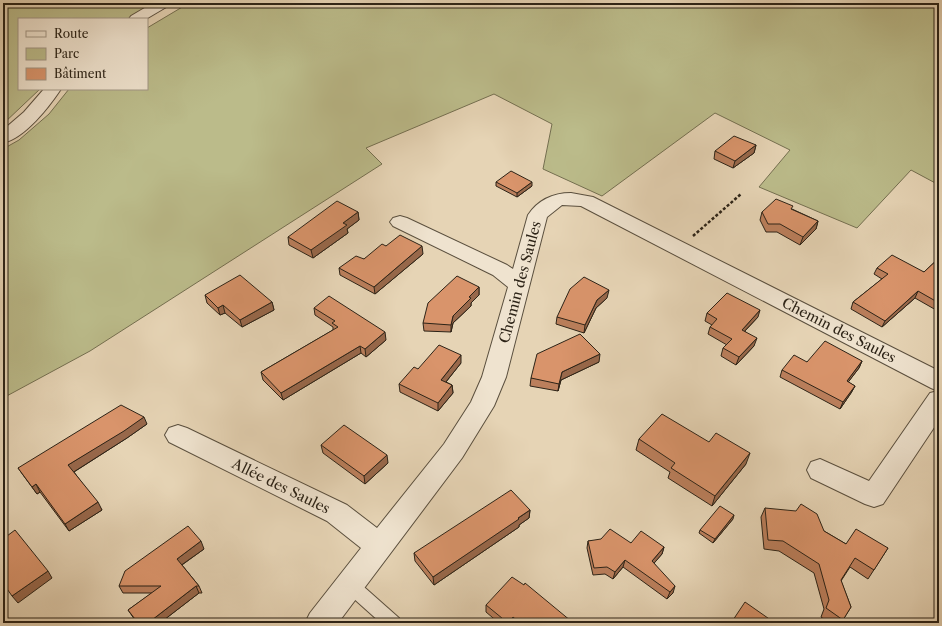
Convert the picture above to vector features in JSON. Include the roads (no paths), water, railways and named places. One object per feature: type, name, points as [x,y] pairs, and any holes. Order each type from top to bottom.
[{"type":"street","points":[[138,18],[163,3]]},
{"type":"street","points":[[3,138],[16,130],[32,116],[52,90]]},
{"type":"street","name":"Chemin des Saules","points":[[320,623],[453,451],[482,406],[494,377],[538,215],[548,204],[562,198],[586,200],[939,382]]},
{"type":"street","points":[[400,222],[500,270],[519,285]]},
{"type":"street","points":[[820,470],[874,496],[939,400]]},
{"type":"street","name":"Allée des Saules","points":[[178,435],[337,513],[379,546]]},
{"type":"lane","points":[[349,584],[393,623]]}]
